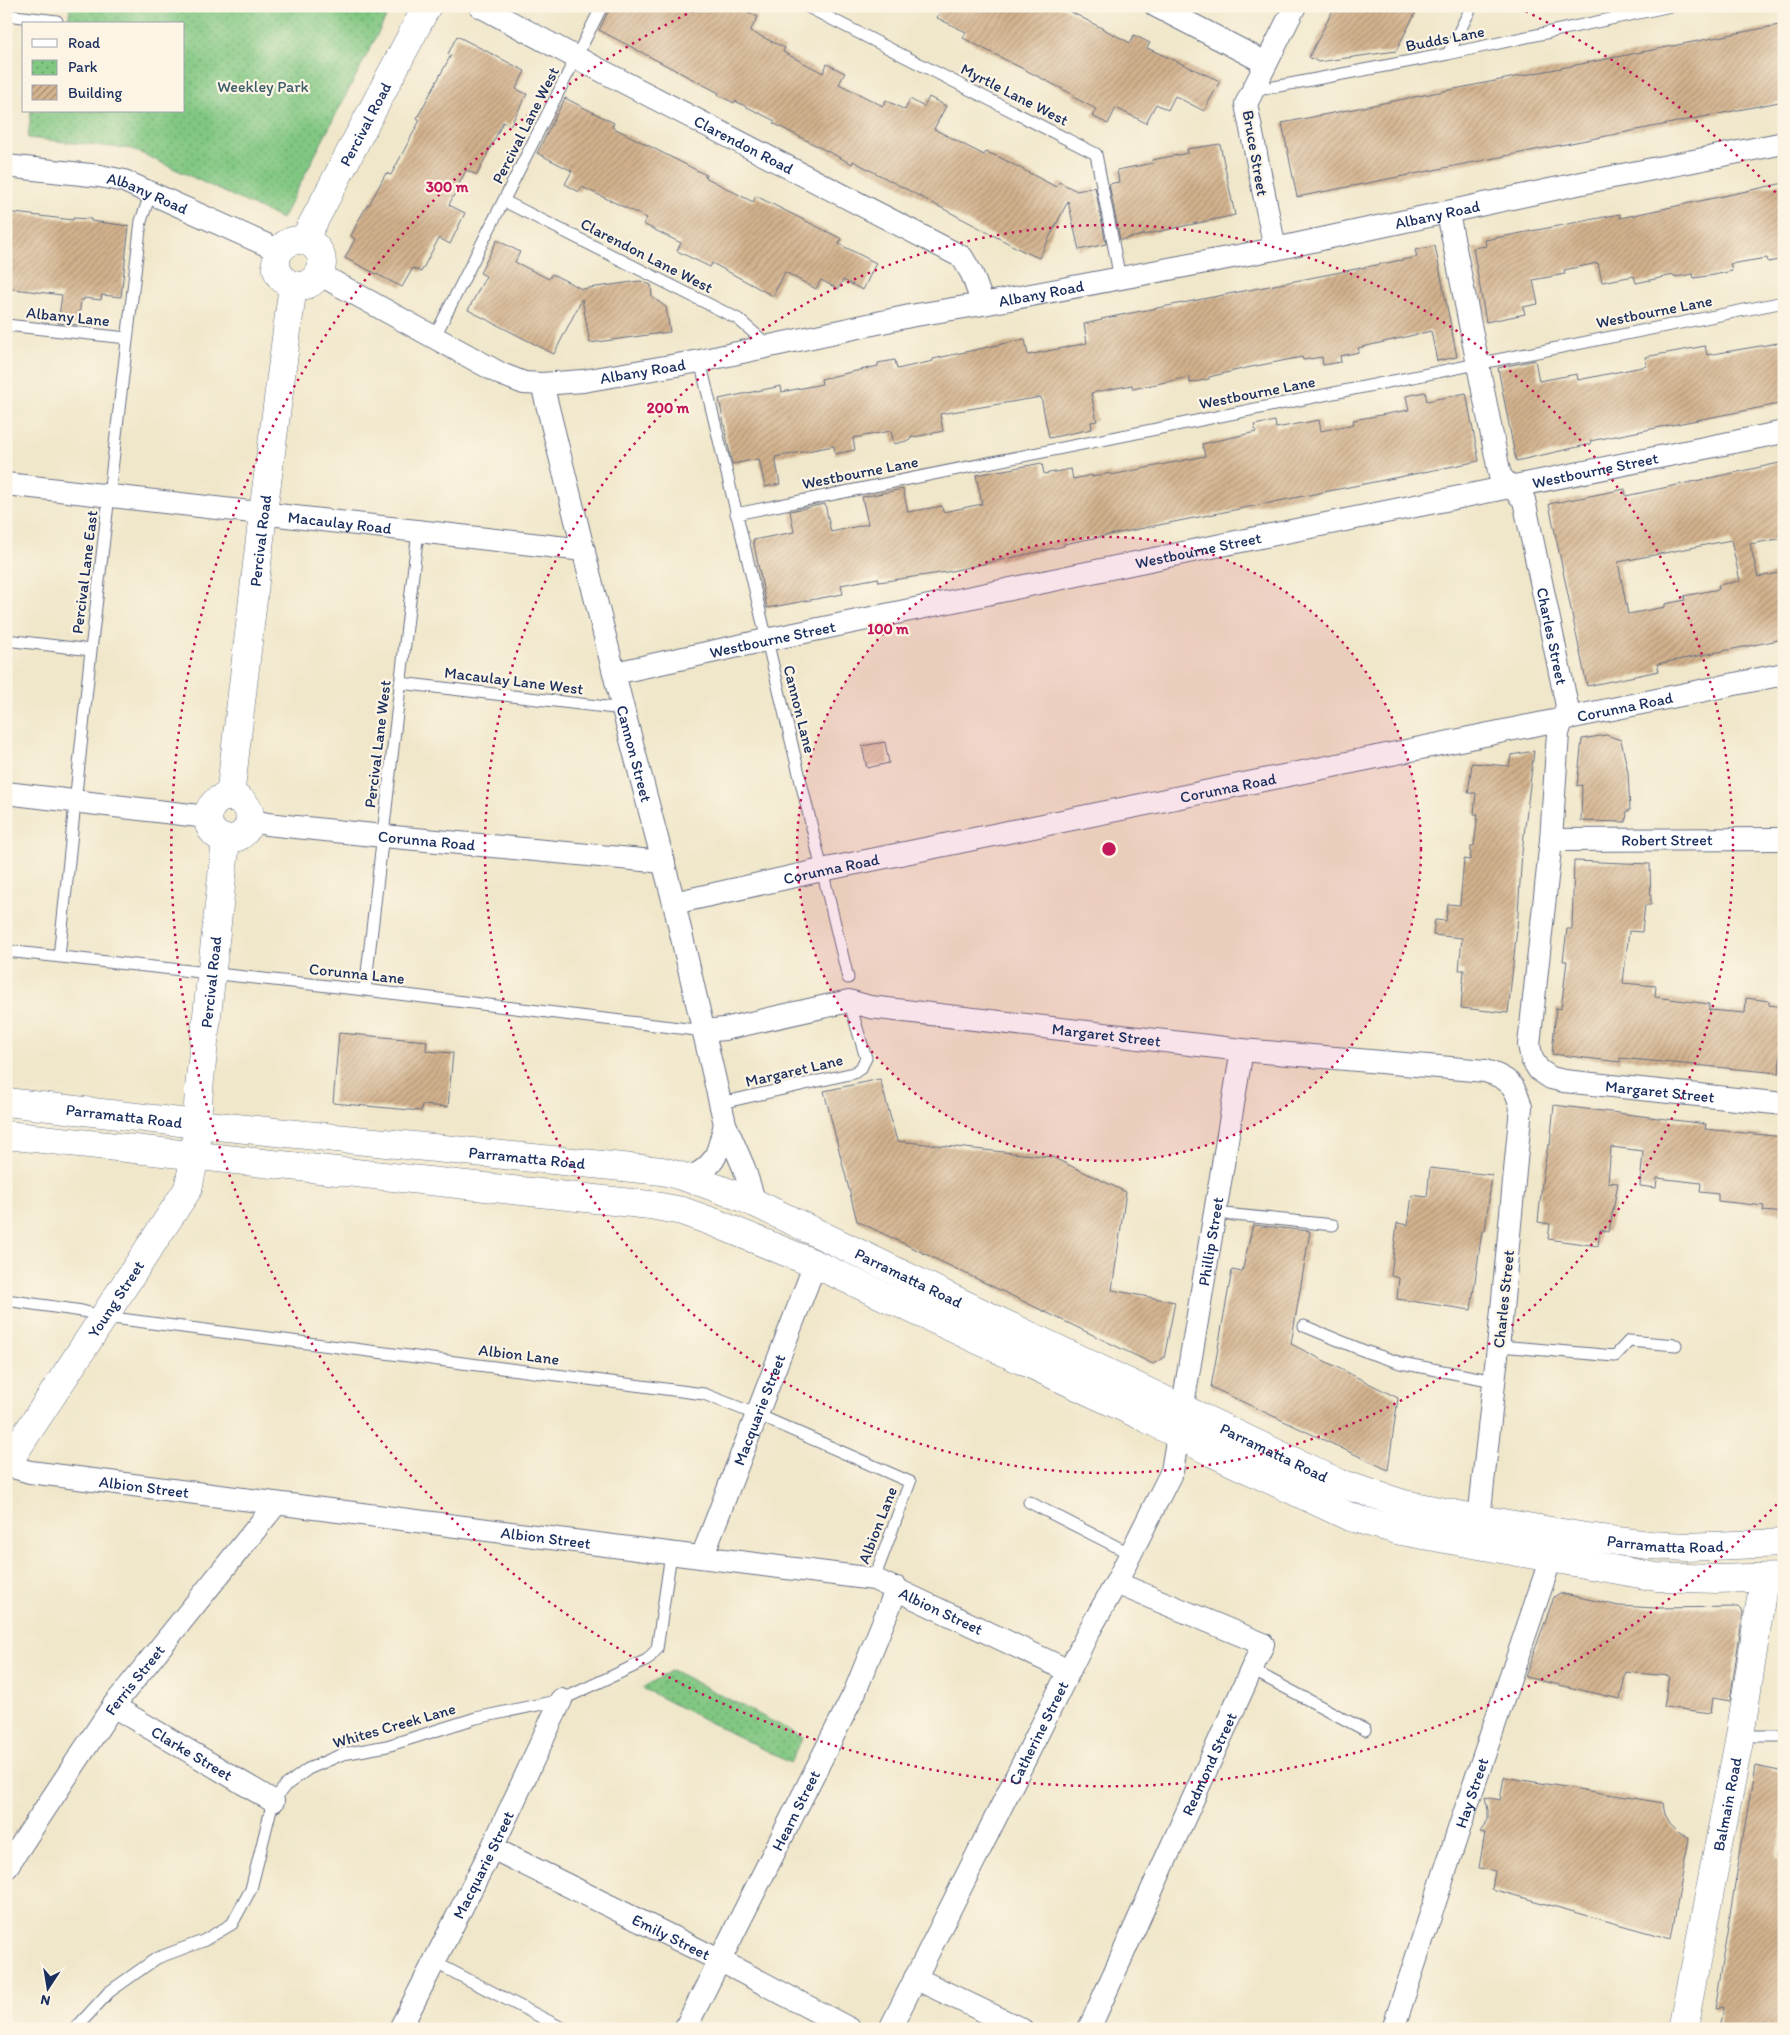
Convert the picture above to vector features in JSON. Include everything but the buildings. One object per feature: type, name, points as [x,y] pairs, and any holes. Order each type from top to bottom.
[{"type":"main road","name":"Percival Road","points":[[292,246],[427,6]]},
{"type":"main road","points":[[312,244],[320,252],[322,260],[320,274],[307,285],[293,285],[282,278],[278,271],[276,262],[292,246],[312,244]]},
{"type":"main road","name":"Percival Road","points":[[230,797],[263,513],[293,285]]},
{"type":"main road","points":[[230,797],[244,804],[248,810],[250,820],[249,826],[242,835],[226,840],[219,838],[211,831],[207,817],[211,806],[216,801],[230,797]]},
{"type":"main road","name":"Percival Road","points":[[197,1124],[199,1089],[226,840]]},
{"type":"main road","name":"Parramatta Road","points":[[6,1102],[197,1124],[662,1171],[720,1188],[755,1203],[1339,1483],[1404,1504],[1478,1519],[1649,1545],[1686,1547],[1784,1543]]},
{"type":"main road","name":"Young Street","points":[[6,1465],[188,1190],[195,1156],[197,1124]]},
{"type":"main road","name":"Parramatta Road","points":[[6,1135],[650,1205],[682,1211],[815,1264],[1178,1434],[1278,1484],[1350,1517],[1401,1531],[1656,1577],[1774,1578]]},
{"type":"main road","name":"Balmain Road","points":[[1683,2029],[1740,1736],[1774,1578]]},
{"type":"street","name":"Clarendon Road","points":[[480,6],[962,257],[972,274],[983,304]]},
{"type":"street","points":[[1156,6],[1266,62]]},
{"type":"street","name":"Bruce Street","points":[[1275,249],[1246,104],[1295,6]]},
{"type":"street","name":"Albany Road","points":[[320,274],[434,338],[502,374],[524,383],[542,384],[583,381],[700,361],[910,316],[1275,249],[1582,183],[1784,143]]},
{"type":"street","name":"Albany Road","points":[[6,166],[100,176],[124,181],[292,246]]},
{"type":"street","name":"Charles Street","points":[[1448,213],[1500,476],[1524,500],[1567,706],[1558,733],[1551,840],[1529,1045],[1532,1059],[1539,1070]]},
{"type":"street","name":"Cannon Street","points":[[542,384],[623,708],[664,862],[723,1113],[755,1203]]},
{"type":"street","name":"Westbourne Street","points":[[615,673],[1232,543],[1784,432]]},
{"type":"street","name":"Macaulay Road","points":[[6,484],[584,550]]},
{"type":"street","name":"Corunna Road","points":[[674,903],[822,870],[1784,674]]},
{"type":"street","points":[[6,793],[207,817]]},
{"type":"street","name":"Corunna Road","points":[[250,820],[267,824],[382,836],[664,862]]},
{"type":"street","name":"Robert Street","points":[[1551,840],[1784,840]]},
{"type":"street","name":"Margaret Street","points":[[704,1031],[724,1029],[849,1001],[870,1007],[1242,1050],[1485,1072],[1500,1076],[1510,1082]]},
{"type":"street","name":"Phillip Street","points":[[1178,1434],[1242,1050]]},
{"type":"street","name":"Margaret Street","points":[[1539,1070],[1551,1078],[1564,1081],[1784,1104]]},
{"type":"street","name":"Charles Street","points":[[1478,1519],[1498,1346],[1521,1107],[1517,1092],[1510,1082]]},
{"type":"street","points":[[690,1178],[706,1170],[715,1160],[723,1113]]},
{"type":"street","name":"Macquarie Street","points":[[702,1557],[815,1264]]},
{"type":"street","name":"Catherine Street","points":[[890,2029],[1088,1631],[1116,1583],[1172,1471],[1178,1434]]},
{"type":"street","name":"Albion Street","points":[[6,1465],[30,1472],[874,1579],[897,1588],[1069,1671]]},
{"type":"street","name":"Ferris Street","points":[[6,1868],[112,1706],[276,1504]]},
{"type":"street","name":"Hay Street","points":[[1393,2029],[1551,1558]]},
{"type":"street","name":"Redmond Street","points":[[1089,2029],[1263,1644],[1116,1583]]},
{"type":"street","name":"Hearn Street","points":[[685,2029],[854,1694],[897,1588]]},
{"type":"street","name":"Macquarie Street","points":[[400,2029],[492,1848],[561,1700]]},
{"type":"street","name":"Clarke Street","points":[[112,1706],[273,1800]]},
{"type":"street","name":"Emily Street","points":[[492,1848],[719,1960],[850,2029]]},
{"type":"street","points":[[915,1978],[1021,2029]]},
{"type":"lane","name":"Percival Lane West","points":[[434,338],[602,6]]},
{"type":"lane","name":"Myrtle Lane West","points":[[806,6],[1096,154],[1120,278]]},
{"type":"lane","points":[[1448,54],[1472,6]]},
{"type":"lane","name":"Budds Lane","points":[[1253,91],[1448,54],[1671,6]]},
{"type":"lane","points":[[6,15],[57,21]]},
{"type":"lane","name":"Percival Lane East","points":[[59,957],[74,801],[141,221],[152,192]]},
{"type":"lane","name":"Clarendon Lane West","points":[[504,201],[738,319],[770,347]]},
{"type":"lane","name":"Westbourne Lane","points":[[736,514],[1784,302]]},
{"type":"lane","name":"Albany Lane","points":[[6,325],[127,338]]},
{"type":"lane","name":"Cannon Lane","points":[[700,361],[848,978]]},
{"type":"lane","name":"Percival Lane West","points":[[365,990],[418,531]]},
{"type":"lane","points":[[6,640],[91,650]]},
{"type":"lane","name":"Macaulay Lane West","points":[[400,683],[623,708]]},
{"type":"lane","name":"Corunna Lane","points":[[6,951],[365,990],[704,1031]]},
{"type":"lane","name":"Margaret Lane","points":[[723,1113],[854,1073],[861,1068],[866,1058],[849,1001]]},
{"type":"lane","points":[[1215,1213],[1333,1226]]},
{"type":"lane","name":"Albion Lane","points":[[6,1300],[82,1311],[105,1317],[704,1394],[758,1415],[910,1482],[874,1579]]},
{"type":"lane","points":[[1304,1326],[1367,1352],[1401,1362],[1494,1381]]},
{"type":"lane","points":[[1498,1346],[1615,1356],[1628,1341],[1676,1345]]},
{"type":"lane","points":[[1028,1502],[1131,1554]]},
{"type":"lane","name":"Whites Creek Lane","points":[[273,1800],[285,1786],[308,1769],[343,1754],[387,1746],[476,1718],[561,1700],[596,1686],[612,1676],[647,1660],[657,1650],[671,1554]]},
{"type":"lane","points":[[1252,1670],[1365,1730]]},
{"type":"lane","points":[[1740,1736],[1784,1736]]},
{"type":"lane","points":[[75,2029],[109,1992],[157,1958],[203,1941],[232,1924],[251,1889],[273,1800]]},
{"type":"lane","points":[[434,1962],[543,2024],[564,2029]]},
{"type":"green space","name":"Weekley Park","points":[[70,6],[392,6],[282,219],[132,149],[28,138],[31,112],[185,112],[185,22],[68,22]]},
{"type":"green space","points":[[672,1670],[803,1737],[790,1763],[642,1688]]}]
